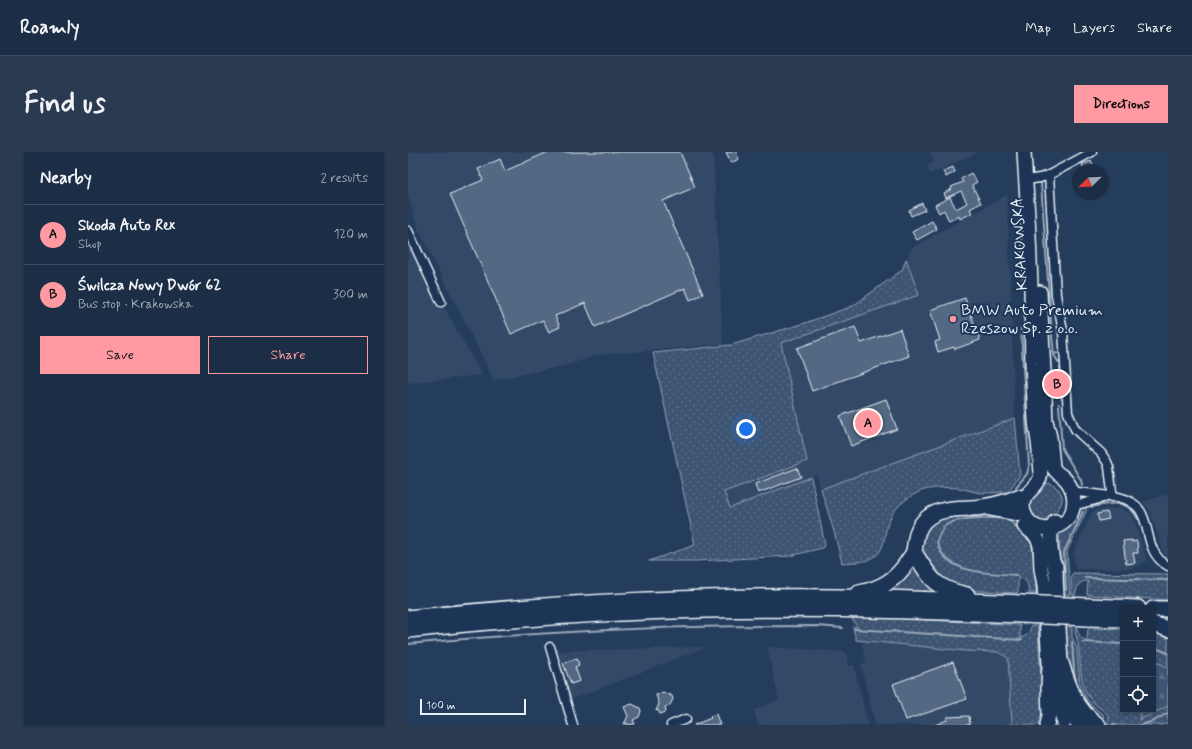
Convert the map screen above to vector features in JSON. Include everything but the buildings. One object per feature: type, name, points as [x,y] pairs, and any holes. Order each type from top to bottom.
[{"type":"highway","points":[[838,597],[867,592],[889,583],[901,572],[914,552],[917,532],[922,523],[930,516],[940,511],[983,507],[1018,497]]},
{"type":"highway","points":[[983,507],[1021,514]]},
{"type":"highway","points":[[914,552],[930,577],[951,592],[999,602],[1021,609]]},
{"type":"highway","points":[[408,618],[519,608],[634,601],[763,597],[838,597],[999,602]]},
{"type":"highway","points":[[408,630],[475,623],[574,616],[706,610],[1021,609],[1089,612],[1120,609]]},
{"type":"highway","points":[[1156,609],[1168,609]]},
{"type":"highway","points":[[1089,612],[1120,618]]},
{"type":"highway","points":[[1156,620],[1168,621]]},
{"type":"highway","points":[[1156,625],[1168,629]]},
{"type":"highway","points":[[1057,664],[1075,700],[1084,712],[1098,725]]},
{"type":"main road","name":"KRAKOWSKA","points":[[1024,152],[1029,179]]},
{"type":"main road","name":"KRAKOWSKA","points":[[1031,152],[1029,179],[1041,421],[1039,442],[1040,479]]},
{"type":"main road","points":[[1041,421],[1050,437],[1054,470],[1069,483],[1067,508],[1050,527],[1044,540],[1046,569],[1044,585]]},
{"type":"main road","points":[[1021,514],[1025,496],[1040,479]]},
{"type":"main road","points":[[1021,514],[1031,523],[1050,527],[1069,516],[1074,498],[1060,482],[1040,479],[1023,488],[1018,497],[1017,505],[1024,526],[1033,533],[1038,540],[1057,664],[1064,684],[1066,711],[1069,717],[1080,725]]},
{"type":"main road","points":[[1050,527],[1052,560],[1056,574],[1057,664],[1053,688],[1056,725]]},
{"type":"street","points":[[1029,179],[1040,178],[1051,174],[1092,152]]},
{"type":"street","points":[[1051,174],[1056,295],[1062,331],[1068,414],[1075,429],[1101,453],[1107,462],[1112,492],[1109,497],[1073,506]]},
{"type":"street","points":[[408,231],[441,302]]},
{"type":"street","points":[[1069,491],[1130,501],[1144,516],[1150,543],[1155,554],[1158,559],[1168,566]]},
{"type":"street","points":[[550,647],[573,725]]},
{"type":"street","points":[[671,725],[686,719]]},
{"type":"shaded area","points":[[408,152],[713,152],[723,344],[598,355],[567,365],[494,380],[418,229],[408,195]]},
{"type":"shaded area","points":[[930,152],[979,152],[930,174],[927,166],[934,162]]},
{"type":"shaded area","points":[[1007,195],[1015,418],[821,489],[817,475],[730,508],[724,492],[807,461],[781,343],[919,295],[906,259],[913,247]]},
{"type":"shaded area","points":[[408,243],[482,375],[408,383]]},
{"type":"shaded area","points":[[1168,494],[1168,557],[1164,553],[1149,509],[1143,502]]},
{"type":"shaded area","points":[[1122,508],[1133,516],[1147,561],[1130,569],[1075,569],[1074,552],[1092,512],[1097,510]]},
{"type":"shaded area","points":[[861,641],[966,651],[998,651],[1008,658],[1012,725],[875,725],[861,664],[866,662]]},
{"type":"shaded area","points":[[706,647],[570,700],[556,651]]},
{"type":"shaded area","points":[[767,647],[846,652],[849,666],[854,665],[868,725],[758,725],[754,710],[779,700]]},
{"type":"green space","points":[[906,259],[919,295],[781,343],[807,461],[724,492],[730,508],[811,477],[825,545],[822,548],[790,556],[696,561],[649,561],[695,545],[653,353],[731,345],[802,324],[853,306],[902,270]]},
{"type":"green space","points":[[1015,418],[1020,475],[1008,492],[980,493],[949,488],[937,488],[921,491],[904,501],[894,512],[887,526],[884,541],[877,555],[865,561],[842,563],[821,489]]},
{"type":"green space","points":[[1044,483],[1053,485],[1058,489],[1062,499],[1059,507],[1047,523],[1033,516],[1029,509],[1030,501]]},
{"type":"green space","points":[[1086,506],[1086,512],[1067,551],[1070,595],[1062,594],[1059,535],[1077,511]]},
{"type":"green space","points":[[967,513],[1008,514],[1015,519],[1020,529],[1036,541],[1040,593],[1029,593],[1027,583],[1022,578],[1018,578],[1018,593],[963,590],[935,576],[922,551],[921,543],[925,530],[935,520]]},
{"type":"green space","points":[[914,564],[934,593],[886,592],[903,581]]},
{"type":"green space","points":[[1073,573],[1168,574],[1168,600],[1087,595],[1088,581],[1080,584],[1075,595],[1072,595],[1071,576]]},
{"type":"green space","points":[[855,616],[1020,625],[1020,638],[1028,634],[1031,626],[1042,626],[1043,720],[1040,725],[1012,725],[1008,658],[998,652],[966,651],[856,640],[853,627],[857,627],[852,619]]},
{"type":"green space","points":[[1066,627],[1072,627],[1072,637],[1077,648],[1080,683],[1087,699],[1103,714],[1104,717],[1102,724],[1091,716],[1070,680]]},
{"type":"green space","points":[[1075,628],[1077,628],[1082,638],[1087,640],[1088,628],[1120,629],[1120,713],[1156,713],[1156,632],[1168,634],[1168,723],[1161,725],[1107,725],[1108,715],[1096,705],[1086,692],[1082,678],[1079,649]]},
{"type":"green space","points":[[1156,662],[1162,664],[1168,669],[1168,706],[1156,712]]},
{"type":"green space","points":[[1140,713],[1154,713],[1139,720]]},
{"type":"waterway","points":[[1041,183],[1052,336],[1054,355],[1059,363]]},
{"type":"waterway","points":[[1016,487],[1027,474],[1029,466],[1021,328]]},
{"type":"waterway","points":[[1053,354],[1058,353]]},
{"type":"waterway","points":[[1060,368],[1061,398]]},
{"type":"waterway","points":[[1059,404],[1062,449],[1081,480],[1082,485]]},
{"type":"waterway","points":[[1092,507],[1106,504],[1124,505],[1134,512],[1138,519]]},
{"type":"waterway","points":[[1066,590],[1064,552],[1083,512]]},
{"type":"waterway","points":[[1010,520],[978,518],[952,522],[943,528],[937,541],[941,552],[958,566],[970,570],[995,574],[1017,575]]},
{"type":"waterway","points":[[1010,520],[1019,530]]},
{"type":"waterway","points":[[1027,537],[1032,544],[1034,557]]},
{"type":"waterway","points":[[1035,569],[1037,598]]},
{"type":"waterway","points":[[1085,578],[1168,580]]},
{"type":"waterway","points":[[1038,621],[1042,686]]},
{"type":"waterway","points":[[408,644],[534,634],[659,628],[719,626],[817,626],[843,628]]},
{"type":"waterway","points":[[855,629],[1022,640]]},
{"type":"waterway","points":[[1072,642],[1074,672],[1077,686]]},
{"type":"waterway","points":[[1083,642],[1120,644]]},
{"type":"waterway","points":[[1156,648],[1168,653]]},
{"type":"waterway","points":[[1141,725],[1154,721],[1168,713]]},
{"type":"place","name":"BMW Auto Premium Rzeszow Sp. z o.o.","points":[[953,319]]},
{"type":"place","name":"Świlcza Nowy Dwór 62","points":[[1057,384]]},
{"type":"place","name":"Skoda Auto Rex","points":[[868,423]]}]
